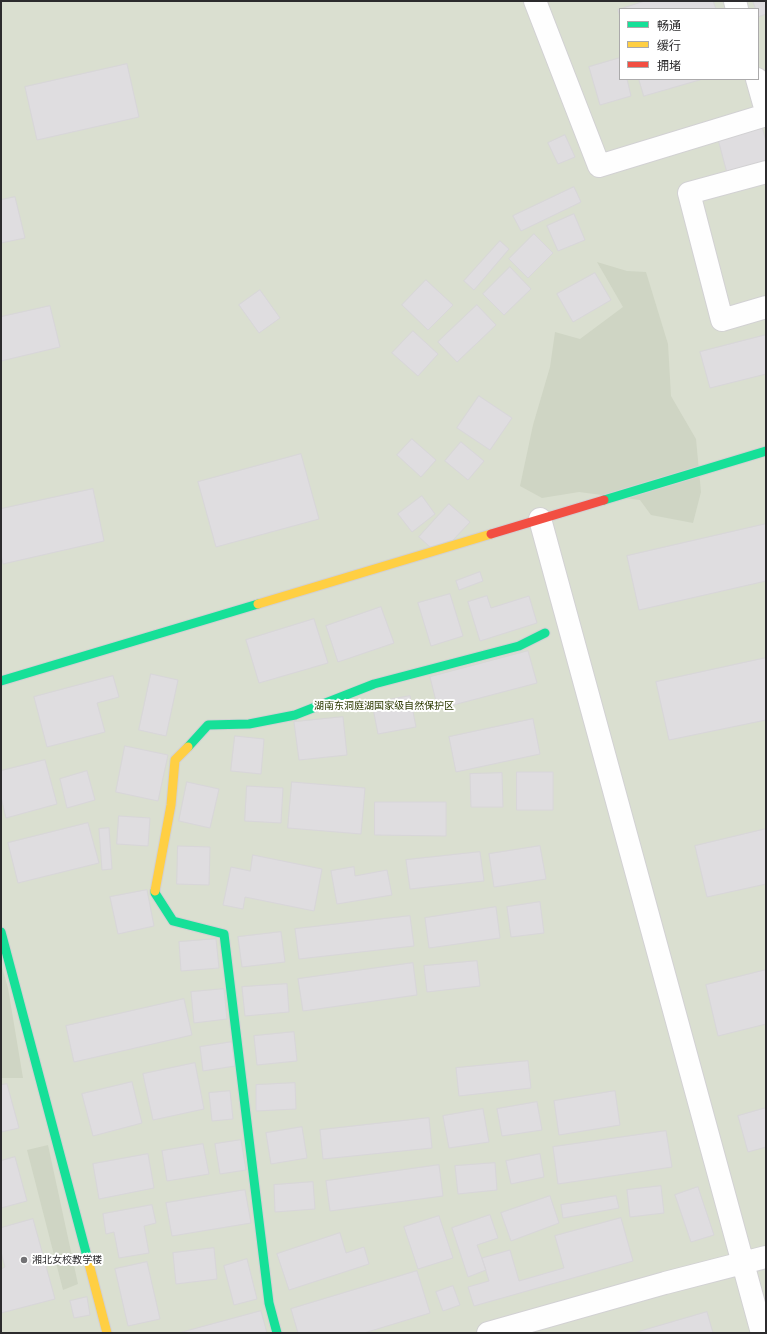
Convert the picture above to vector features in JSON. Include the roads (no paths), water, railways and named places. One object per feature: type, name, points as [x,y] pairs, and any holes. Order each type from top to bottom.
[{"type":"street","points":[[535,1],[599,166],[766,115]]},
{"type":"street","points":[[757,80],[766,111]]},
{"type":"street","points":[[766,172],[688,193],[722,320],[766,307]]},
{"type":"street","points":[[1,681],[766,451]]},
{"type":"street","points":[[540,519],[762,1333]]},
{"type":"street","points":[[277,1333],[269,1303],[224,934],[173,922],[155,893],[171,806],[175,760],[208,725],[249,724],[295,714],[374,684],[519,646],[545,633]]},
{"type":"street","points":[[1,932],[107,1333]]},
{"type":"street","points":[[488,1333],[665,1283],[766,1257]]},
{"type":"place","name":"湘北女校教学楼","points":[[24,1260]]},
{"type":"park label","name":"湖南东洞庭湖国家级自然保护区","points":[[384,706]]}]
